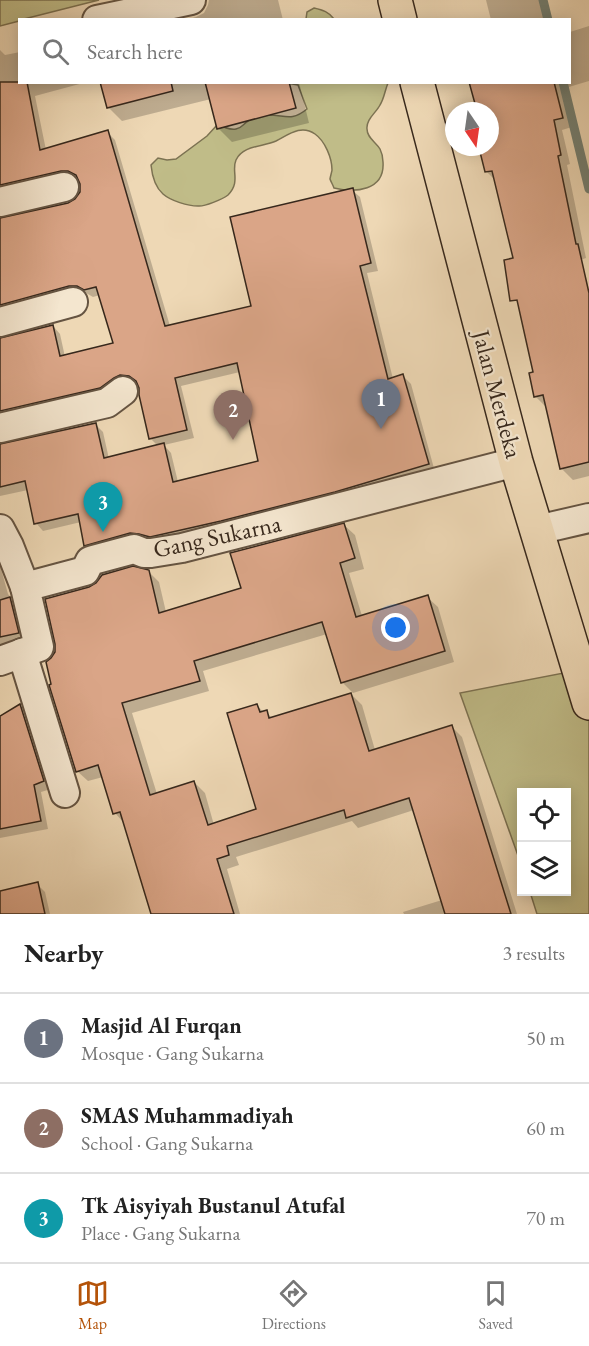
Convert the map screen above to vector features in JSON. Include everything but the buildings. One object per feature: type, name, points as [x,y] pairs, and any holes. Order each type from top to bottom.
[{"type":"main road","points":[[395,0],[400,18]]},
{"type":"main road","name":"Jalan Merdeka","points":[[418,84],[516,462],[589,703]]},
{"type":"street","points":[[106,18],[192,0]]},
{"type":"street","points":[[0,202],[64,187]]},
{"type":"street","points":[[0,322],[73,302]]},
{"type":"street","points":[[0,428],[107,404],[123,391]]},
{"type":"street","name":"Gang Sukarna","points":[[25,587],[85,571],[90,561],[134,549],[151,553],[182,548],[516,462]]},
{"type":"street","points":[[537,530],[589,518]]},
{"type":"street","points":[[0,529],[25,587],[39,644],[36,649],[11,657],[65,793]]},
{"type":"shaded area","points":[[0,0],[99,0],[28,18],[18,18],[18,21],[0,26]]},
{"type":"shaded area","points":[[314,8],[326,12],[333,18],[306,18],[307,12]]},
{"type":"shaded area","points":[[292,84],[388,84],[381,103],[367,125],[368,135],[380,149],[383,159],[382,172],[374,184],[359,190],[334,188],[330,179],[332,165],[322,141],[310,131],[300,130],[239,155],[235,164],[234,186],[228,195],[218,201],[201,206],[189,205],[170,199],[160,191],[154,181],[151,165],[158,158],[176,159],[207,136],[218,124],[236,129],[256,117],[296,116],[307,109],[298,85]]},
{"type":"shaded area","points":[[579,670],[589,703],[589,914],[537,914],[531,896],[571,896],[571,788],[517,788],[517,853],[460,693]]},
{"type":"waterway","points":[[543,0],[548,18]]},
{"type":"waterway","points":[[563,84],[589,189]]},
{"type":"place","name":"Masjid Al Furqan","points":[[381,429]]},
{"type":"place","name":"SMAS Muhammadiyah","points":[[233,440]]},
{"type":"place","name":"Tk Aisyiyah Bustanul Atufal","points":[[103,532]]}]
